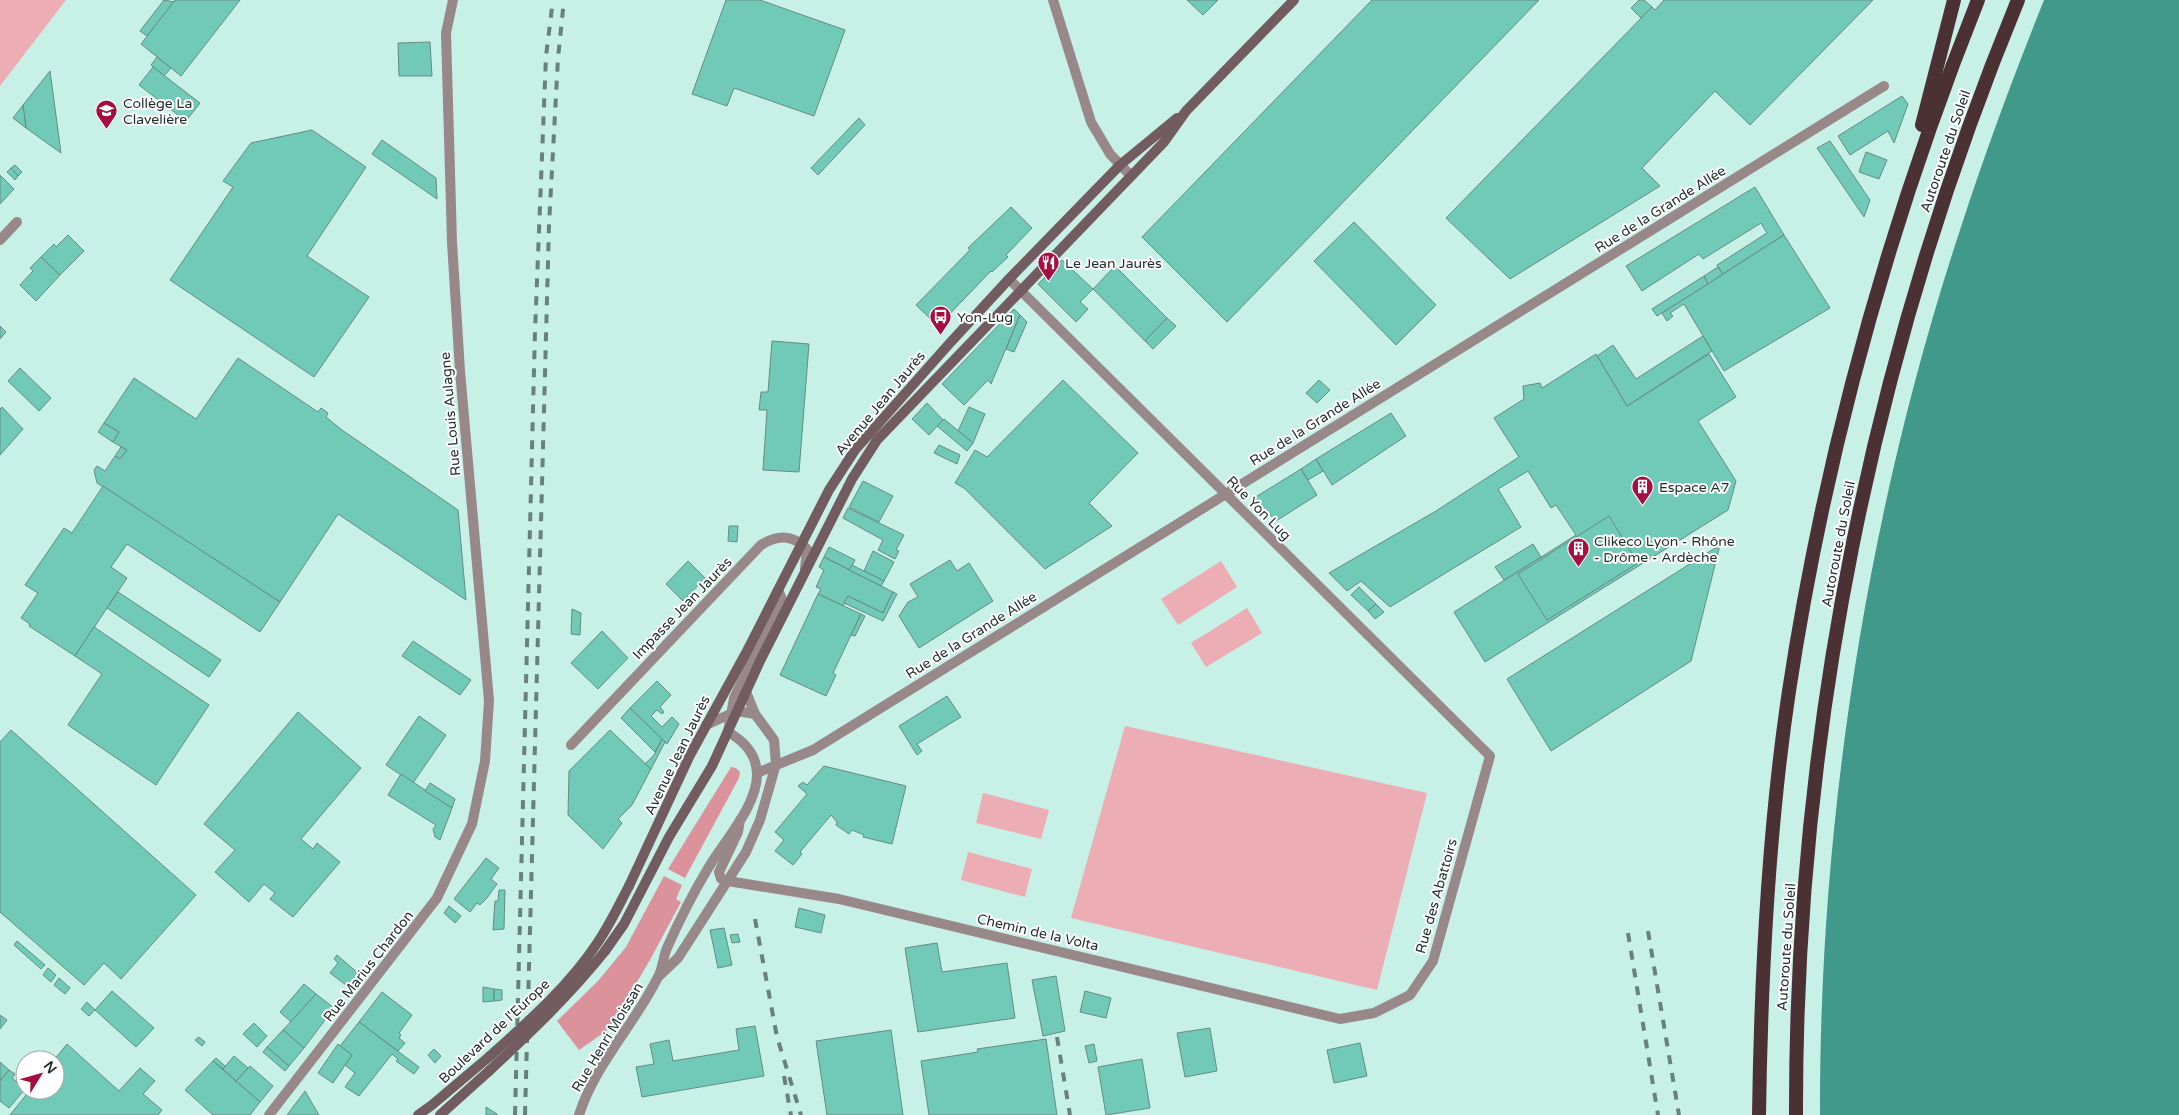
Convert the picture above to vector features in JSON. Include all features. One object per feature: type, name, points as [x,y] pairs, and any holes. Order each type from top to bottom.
[{"type":"highway","points":[[1896,227],[1954,0]]},
{"type":"highway","name":"Autoroute du Soleil","points":[[1759,1115],[1766,908],[1789,693],[1824,498],[1850,389],[1896,227],[1924,143],[1978,0]]},
{"type":"highway","name":"Autoroute du Soleil","points":[[1796,1115],[1799,982],[1813,804],[1846,580],[1878,432],[1919,282],[1958,159],[2018,0]]},
{"type":"main road","name":"Avenue Jean Jaurès","points":[[630,886],[690,755],[802,544],[828,490],[855,450],[1009,279],[1120,165],[1186,111],[1294,0]]},
{"type":"main road","name":"Avenue Jean Jaurès","points":[[640,895],[669,838],[712,766],[728,732],[734,712],[746,692],[852,479],[877,440],[1164,142],[1186,111]]},
{"type":"main road","name":"Boulevard de l'Europe","points":[[418,1115],[490,1056],[554,996],[597,943],[630,886]]},
{"type":"main road","name":"Boulevard de l'Europe","points":[[440,1115],[572,992],[624,924],[640,895]]},
{"type":"street","name":"Rue Louis Aulagne","points":[[453,0],[446,33],[452,242],[461,381],[489,701],[485,760],[472,824]]},
{"type":"street","points":[[1053,0],[1091,122],[1101,141],[1130,176]]},
{"type":"street","name":"Rue de la Grande Allée","points":[[757,773],[813,750],[1884,86]]},
{"type":"street","points":[[0,240],[17,222]]},
{"type":"street","name":"Rue Yon Lug","points":[[1009,279],[1490,756]]},
{"type":"street","name":"Impasse Jean Jaurès","points":[[571,745],[761,544],[773,537],[785,536],[802,544]]},
{"type":"street","points":[[802,544],[808,549],[805,572]]},
{"type":"street","points":[[734,712],[734,698],[752,657],[782,599],[778,590]]},
{"type":"street","name":"Rue Henri Moissan","points":[[579,1115],[589,1090],[660,975],[678,958],[728,882],[746,852],[760,820],[776,764],[774,740],[755,714],[746,692]]},
{"type":"street","points":[[706,725],[734,712],[755,714]]},
{"type":"street","points":[[728,732],[739,738],[753,753],[757,773]]},
{"type":"street","name":"Rue des Abattoirs","points":[[1340,1019],[1374,1013],[1410,995],[1433,961],[1490,756]]},
{"type":"street","name":"Rue Henri Moissan","points":[[660,975],[666,950],[691,898],[719,849],[749,804],[757,773]]},
{"type":"street","name":"Rue Henri Moissan","points":[[728,882],[721,878],[719,872],[738,832],[740,818]]},
{"type":"street","name":"Rue Marius Chardon","points":[[269,1115],[425,916],[444,886],[472,824]]},
{"type":"street","name":"Chemin de la Volta","points":[[728,882],[839,899],[1340,1019]]},
{"type":"shaded area","points":[[0,0],[66,0],[0,86]]},
{"type":"shaded area","points":[[2044,0],[2179,0],[2179,1115],[1820,1115],[1822,1004],[1829,891],[1840,778],[1855,665],[1875,553],[1900,442],[1928,333],[1980,170]]},
{"type":"shaded area","points":[[1221,561],[1237,587],[1178,625],[1161,599]]},
{"type":"shaded area","points":[[1247,608],[1262,633],[1206,667],[1191,643]]},
{"type":"shaded area","points":[[1125,726],[1427,793],[1377,990],[1071,918]]},
{"type":"shaded area","points":[[731,767],[736,768],[740,772],[739,778],[685,878],[668,869]]},
{"type":"shaded area","points":[[983,793],[1049,810],[1041,839],[976,823]]},
{"type":"shaded area","points":[[968,852],[1032,869],[1025,897],[961,880]]},
{"type":"shaded area","points":[[664,876],[682,885],[676,899],[681,902],[650,960],[609,1029],[579,1050],[557,1021],[598,981],[626,947]]},
{"type":"building","points":[[164,0],[174,2],[147,36],[140,31]]},
{"type":"building","points":[[175,0],[240,0],[181,76],[141,44]]},
{"type":"building","points":[[726,0],[760,0],[845,30],[814,116],[734,88],[727,106],[692,94]]},
{"type":"building","points":[[1187,0],[1218,0],[1203,15]]},
{"type":"building","points":[[1372,0],[1539,0],[1227,322],[1142,237]]},
{"type":"building","points":[[1639,0],[1644,0],[1652,7],[1641,18],[1631,8]]},
{"type":"building","points":[[1664,0],[1873,0],[1750,125],[1715,91],[1642,168],[1660,186],[1510,279],[1446,218],[1652,7],[1655,10]]},
{"type":"building","points":[[430,42],[432,76],[399,76],[398,43]]},
{"type":"building","points":[[157,57],[171,68],[164,76],[151,65]]},
{"type":"building","points":[[153,67],[200,103],[186,121],[139,85]]},
{"type":"building","points":[[50,71],[61,153],[26,128],[23,105]]},
{"type":"building","points":[[1902,96],[1908,104],[1894,143],[1888,131],[1850,155],[1838,136]]},
{"type":"building","points":[[23,105],[26,128],[13,118]]},
{"type":"building","points":[[859,118],[865,125],[818,175],[811,168]]},
{"type":"building","points":[[312,130],[366,167],[307,256],[369,297],[314,377],[170,280],[233,187],[223,181],[251,143]]},
{"type":"building","points":[[382,140],[436,178],[437,199],[372,154]]},
{"type":"building","points":[[1830,141],[1870,200],[1864,217],[1817,148]]},
{"type":"building","points":[[1866,152],[1887,160],[1879,179],[1859,172]]},
{"type":"building","points":[[15,165],[22,172],[18,176],[11,168]]},
{"type":"building","points":[[11,168],[18,176],[15,180],[7,172]]},
{"type":"building","points":[[0,175],[14,189],[0,204]]},
{"type":"building","points":[[1755,187],[1784,235],[1723,274],[1717,265],[1767,233],[1761,223],[1703,259],[1699,254],[1642,291],[1626,266]]},
{"type":"building","points":[[1011,207],[1032,228],[1006,255],[1008,257],[991,271],[938,326],[916,305],[970,250],[968,248]]},
{"type":"building","points":[[1354,222],[1436,305],[1396,345],[1314,261]]},
{"type":"building","points":[[68,235],[84,251],[60,275],[41,257],[54,244],[56,247]]},
{"type":"building","points":[[1784,235],[1830,308],[1724,371],[1684,304],[1670,313],[1673,316],[1667,321],[1662,313]]},
{"type":"building","points":[[41,257],[60,275],[36,301],[20,285],[33,271],[30,268]]},
{"type":"building","points":[[1062,260],[1093,289],[1080,302],[1088,309],[1076,322],[1038,284]]},
{"type":"building","points":[[1115,266],[1167,318],[1145,341],[1093,289]]},
{"type":"building","points":[[1718,267],[1723,274],[1708,284],[1704,276]]},
{"type":"building","points":[[1704,276],[1708,284],[1657,316],[1652,309]]},
{"type":"building","points":[[1014,309],[1020,315],[991,384],[988,380],[964,405],[942,384]]},
{"type":"building","points":[[1020,315],[1027,322],[1014,352],[1006,349]]},
{"type":"building","points":[[1167,318],[1176,326],[1153,349],[1145,341]]},
{"type":"building","points":[[0,326],[6,332],[0,339]]},
{"type":"building","points":[[1703,336],[1712,351],[1627,406],[1597,356],[1613,345],[1636,379]]},
{"type":"building","points":[[772,341],[809,344],[799,472],[763,470],[767,410],[759,410],[761,392],[768,392]]},
{"type":"building","name":"Espace A7","points":[[1596,354],[1627,406],[1709,354],[1736,397],[1698,421],[1736,481],[1728,510],[1485,662],[1454,612],[1576,535],[1556,505],[1551,508],[1528,471],[1498,489],[1521,527],[1390,607],[1361,581],[1347,591],[1329,573],[1436,511],[1519,457],[1494,418],[1524,399],[1523,386],[1540,383],[1542,388]]},
{"type":"building","points":[[238,358],[318,412],[321,408],[328,413],[326,417],[342,430],[458,510],[466,600],[338,514],[280,602],[97,483],[94,470],[97,466],[105,471],[115,456],[120,459],[127,450],[113,442],[119,432],[104,423],[134,378],[196,419]]},
{"type":"building","points":[[20,368],[51,398],[39,411],[8,381]]},
{"type":"building","points":[[1063,380],[1138,453],[1089,503],[1112,526],[1045,569],[964,488],[955,483],[975,450],[987,457]]},
{"type":"building","points":[[1319,380],[1330,390],[1317,403],[1306,393]]},
{"type":"building","points":[[927,403],[943,420],[929,435],[912,419]]},
{"type":"building","points":[[2,407],[23,429],[0,455],[0,409]]},
{"type":"building","points":[[969,407],[985,414],[973,443],[958,431]]},
{"type":"building","points":[[1391,413],[1406,436],[1332,485],[1316,459]]},
{"type":"building","points":[[944,419],[973,443],[967,451],[937,426]]},
{"type":"building","points":[[104,423],[119,432],[113,442],[98,432]]},
{"type":"building","points":[[939,445],[960,455],[957,464],[934,453]]},
{"type":"building","points":[[121,447],[127,450],[120,459],[115,456]]},
{"type":"building","points":[[1316,459],[1323,471],[1308,480],[1301,469]]},
{"type":"building","points":[[1301,469],[1317,495],[1276,521],[1254,498]]},
{"type":"building","points":[[863,481],[893,496],[879,522],[849,507]]},
{"type":"building","points":[[103,486],[280,602],[260,632],[127,544],[111,567],[127,578],[75,656],[29,626],[30,624],[21,618],[38,593],[25,585],[64,528],[72,533]]},
{"type":"building","points":[[848,508],[904,535],[896,550],[899,551],[895,559],[878,550],[883,540],[843,518]]},
{"type":"building","name":"Clikeco Lyon - Rhône - Drôme - Ardèche","points":[[1609,516],[1638,563],[1547,620],[1518,574]]},
{"type":"building","points":[[729,526],[738,526],[737,542],[728,541]]},
{"type":"building","points":[[1533,544],[1541,557],[1504,580],[1495,567]]},
{"type":"building","points":[[1720,545],[1691,661],[1551,751],[1507,679]]},
{"type":"building","points":[[829,547],[855,560],[850,570],[824,557]]},
{"type":"building","points":[[873,551],[894,562],[884,581],[864,571]]},
{"type":"building","points":[[824,557],[893,592],[883,613],[848,596],[843,606],[818,594],[821,589],[816,587],[824,570],[819,567]]},
{"type":"building","points":[[950,560],[957,571],[969,563],[993,601],[919,648],[899,616],[908,602],[918,597],[910,584]]},
{"type":"building","points":[[688,561],[705,578],[683,601],[666,584]]},
{"type":"building","points":[[852,565],[884,581],[881,586],[849,570]]},
{"type":"building","points":[[1359,587],[1376,604],[1368,611],[1351,595]]},
{"type":"building","points":[[118,592],[221,660],[209,677],[107,608]]},
{"type":"building","points":[[893,592],[897,594],[883,621],[844,603],[848,596],[883,613]]},
{"type":"building","points":[[818,594],[861,614],[833,673],[836,675],[826,696],[780,675]]},
{"type":"building","points":[[1376,604],[1384,612],[1375,619],[1368,611]]},
{"type":"building","points":[[572,609],[581,613],[580,635],[571,634]]},
{"type":"building","points":[[861,614],[865,616],[855,636],[851,635]]},
{"type":"building","points":[[94,627],[209,705],[156,785],[68,725],[102,674],[75,656]]},
{"type":"building","points":[[602,631],[628,658],[598,689],[571,663]]},
{"type":"building","points":[[413,641],[471,680],[460,695],[402,656]]},
{"type":"building","points":[[657,681],[671,695],[660,707],[664,712],[662,714],[657,710],[651,716],[662,727],[672,717],[679,724],[667,744],[630,708]]},
{"type":"building","points":[[947,696],[961,717],[917,744],[922,751],[917,755],[899,726]]},
{"type":"building","points":[[630,708],[662,739],[655,752],[621,718]]},
{"type":"building","points":[[298,712],[361,768],[301,839],[313,849],[317,843],[340,862],[293,917],[270,899],[275,893],[264,884],[249,902],[215,872],[235,850],[204,824]]},
{"type":"building","points":[[419,716],[446,735],[413,783],[386,765]]},
{"type":"building","points":[[11,730],[196,895],[121,979],[104,963],[84,985],[0,912],[0,742]]},
{"type":"building","points":[[610,730],[651,769],[632,805],[618,819],[622,823],[603,849],[568,815],[569,771]]},
{"type":"building","points":[[662,739],[665,742],[651,769],[645,764],[654,755]]},
{"type":"building","points":[[824,766],[906,786],[892,844],[863,837],[864,835],[852,830],[849,834],[836,825],[837,822],[831,815],[800,852],[802,854],[793,865],[775,851],[784,840],[775,832],[807,794],[798,786],[803,782],[807,785]]},
{"type":"building","points":[[401,774],[452,808],[440,840],[435,837],[433,829],[436,825],[388,795]]},
{"type":"building","points":[[430,783],[455,799],[452,808],[425,791]]},
{"type":"building","points":[[486,858],[499,868],[491,879],[497,884],[487,898],[480,905],[477,903],[470,912],[454,899]]},
{"type":"building","points":[[499,890],[505,890],[504,929],[493,930],[495,901],[498,901]]},
{"type":"building","points":[[449,906],[461,916],[455,923],[444,913]]},
{"type":"building","points":[[799,908],[825,915],[821,933],[795,927]]},
{"type":"building","points":[[724,928],[732,965],[718,968],[710,930]]},
{"type":"building","points":[[738,934],[740,942],[732,943],[730,935]]},
{"type":"building","points":[[17,941],[45,965],[41,969],[14,945]]},
{"type":"building","points":[[937,943],[942,972],[1007,963],[1015,1018],[918,1032],[905,948]]},
{"type":"building","points":[[337,955],[360,975],[350,988],[330,973],[338,963],[334,959]]},
{"type":"building","points":[[48,968],[56,975],[51,982],[43,975]]},
{"type":"building","points":[[1056,976],[1065,1031],[1043,1036],[1032,980]]},
{"type":"building","points":[[59,978],[70,988],[65,994],[54,985]]},
{"type":"building","points":[[304,984],[316,994],[291,1022],[280,1012]]},
{"type":"building","points":[[483,987],[494,989],[494,1001],[483,1002]]},
{"type":"building","points":[[494,989],[502,990],[502,1000],[494,1001]]},
{"type":"building","points":[[112,991],[154,1028],[136,1047],[95,1010]]},
{"type":"building","points":[[1085,991],[1111,998],[1106,1018],[1080,1012]]},
{"type":"building","points":[[382,992],[412,1015],[399,1033],[401,1035],[399,1038],[405,1043],[398,1051],[359,1022]]},
{"type":"building","points":[[316,994],[334,1008],[304,1048],[283,1030]]},
{"type":"building","points":[[87,1002],[95,1010],[89,1016],[81,1009]]},
{"type":"building","points":[[0,1015],[7,1020],[0,1029]]},
{"type":"building","points":[[359,1022],[419,1067],[414,1074],[396,1061],[398,1059],[392,1054],[359,1096],[345,1087],[355,1073],[345,1065],[352,1055],[340,1046]]},
{"type":"building","points":[[254,1023],[267,1036],[257,1047],[243,1034]]},
{"type":"building","points":[[755,1026],[764,1076],[642,1097],[636,1067],[654,1064],[650,1044],[669,1040],[673,1061],[739,1050],[736,1029]]},
{"type":"building","points":[[1210,1028],[1217,1071],[1185,1077],[1177,1033]]},
{"type":"building","points":[[283,1030],[304,1048],[289,1066],[267,1047]]},
{"type":"building","points":[[891,1030],[903,1115],[827,1115],[816,1041]]},
{"type":"building","points":[[199,1037],[205,1042],[202,1046],[195,1040]]},
{"type":"building","points":[[1046,1039],[1057,1115],[929,1115],[921,1061],[978,1052],[977,1049]]},
{"type":"building","points":[[1360,1043],[1367,1076],[1334,1083],[1327,1050]]},
{"type":"building","points":[[67,1044],[119,1091],[140,1068],[155,1081],[143,1094],[162,1110],[158,1115],[10,1115],[22,1100],[65,1100],[65,1050],[62,1050]]},
{"type":"building","points":[[338,1044],[352,1055],[333,1083],[318,1073]]},
{"type":"building","points":[[1094,1044],[1097,1061],[1089,1063],[1085,1046]]},
{"type":"building","points":[[267,1047],[289,1066],[285,1071],[263,1052]]},
{"type":"building","points":[[434,1049],[441,1056],[435,1063],[428,1055]]},
{"type":"building","points":[[234,1056],[248,1068],[236,1081],[223,1069]]},
{"type":"building","points":[[216,1058],[225,1066],[223,1069],[213,1061]]},
{"type":"building","points":[[1142,1059],[1150,1108],[1106,1115],[1098,1067]]},
{"type":"building","points":[[213,1061],[260,1102],[250,1115],[213,1115],[185,1090]]},
{"type":"building","points":[[0,1062],[9,1070],[0,1081]]},
{"type":"building","points":[[250,1066],[273,1086],[260,1102],[236,1081]]},
{"type":"building","points":[[9,1070],[15,1074],[12,1078],[15,1081],[16,1100],[9,1108],[0,1101],[0,1081]]},
{"type":"building","points":[[305,1091],[319,1115],[287,1115]]},
{"type":"building","points":[[486,1107],[497,1114],[497,1115],[486,1115]]},
{"type":"railway","points":[[515,1115],[535,331],[546,56],[553,0]]},
{"type":"railway","points":[[525,1115],[549,225],[558,58],[564,0]]},
{"type":"railway","points":[[755,919],[777,1037],[801,1115]]},
{"type":"railway","points":[[1648,931],[1679,1115]]},
{"type":"railway","points":[[1628,933],[1658,1115]]},
{"type":"railway","points":[[1057,1037],[1070,1115]]},
{"type":"railway","points":[[784,1076],[791,1115]]},
{"type":"place","name":"Collège La Clavelière","points":[[107,130]]},
{"type":"place","name":"Le Jean Jaurès","points":[[1049,282]]},
{"type":"place","name":"Yon-Lug","points":[[941,336]]},
{"type":"place","name":"Espace A7","points":[[1643,506]]},
{"type":"place","name":"Clikeco Lyon - Rhône - Drôme - Ardèche","points":[[1578,568]]}]
